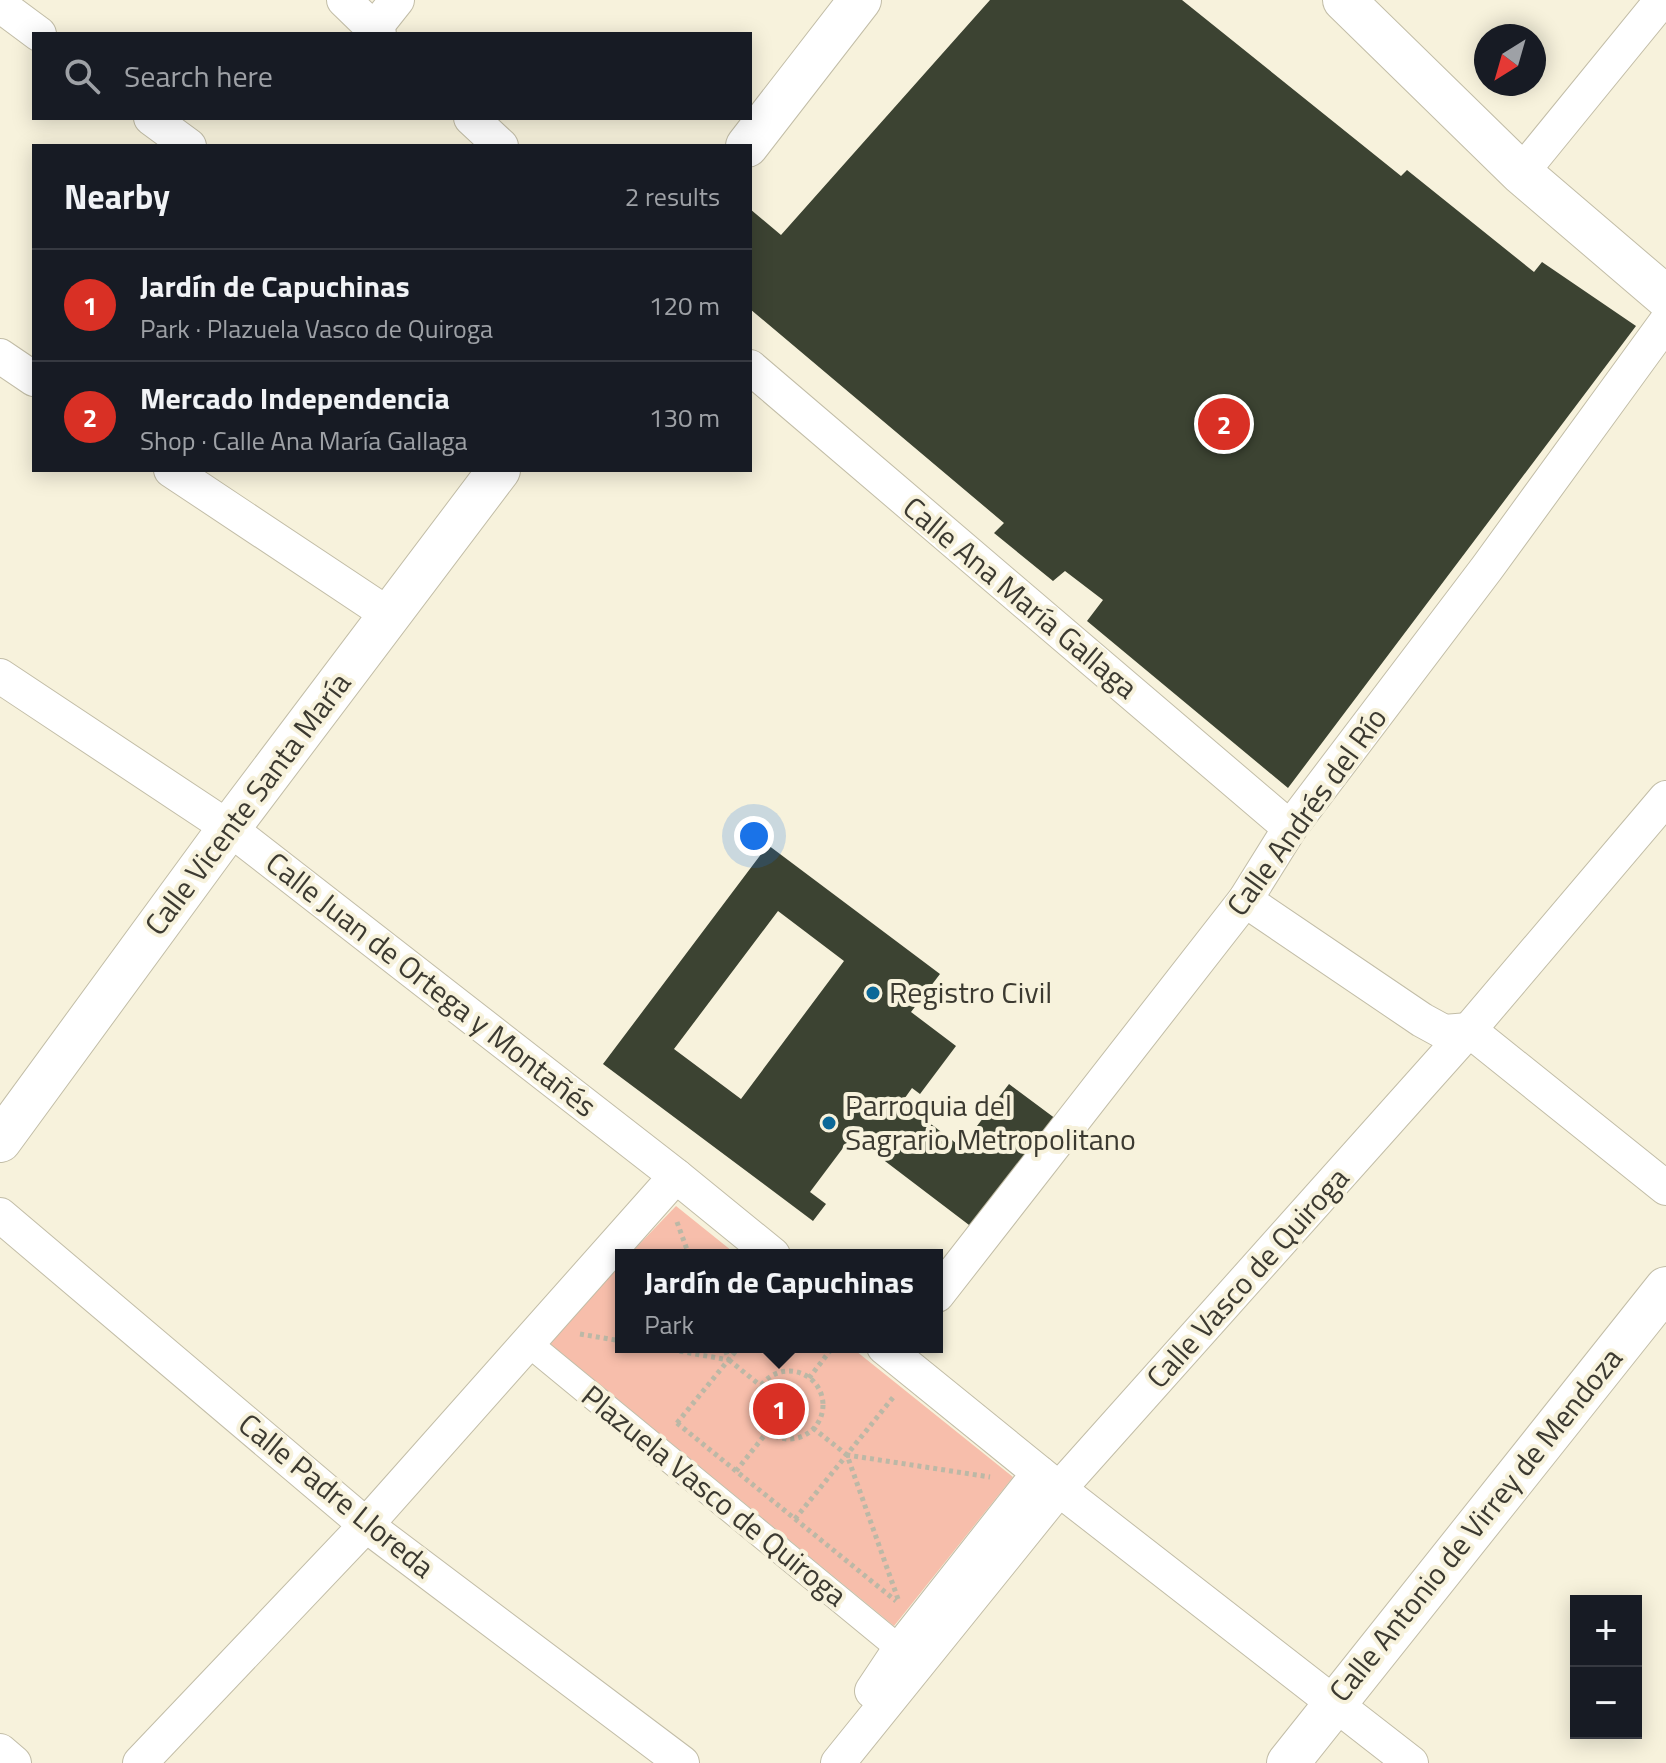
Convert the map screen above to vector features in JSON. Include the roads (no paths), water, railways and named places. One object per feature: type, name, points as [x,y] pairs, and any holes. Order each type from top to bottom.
[{"type":"street","points":[[344,0],[377,32],[397,0]]},
{"type":"street","points":[[749,144],[860,0]]},
{"type":"street","points":[[1344,0],[1521,173],[1666,297]]},
{"type":"street","points":[[1521,173],[1662,0]]},
{"type":"street","points":[[0,5],[36,32]]},
{"type":"street","points":[[154,120],[186,144]]},
{"type":"street","points":[[473,120],[499,144]]},
{"type":"street","name":"Calle Andrés del Río","points":[[943,1287],[1245,900],[1290,828],[1487,568],[1666,322]]},
{"type":"street","points":[[0,356],[32,378]]},
{"type":"street","name":"Calle Ana María Gallaga","points":[[752,369],[1290,828]]},
{"type":"street","points":[[174,472],[389,615]]},
{"type":"street","name":"Calle Vicente Santa María","points":[[0,1141],[229,828],[497,472]]},
{"type":"street","name":"Calle Juan de Ortega y Montañés","points":[[0,676],[229,828],[766,1249]]},
{"type":"street","name":"Calle Vasco de Quiroga","points":[[825,1763],[900,1649],[1049,1481],[1469,1030],[1666,798]]},
{"type":"street","points":[[1245,900],[1422,1020],[1444,1032],[1469,1030],[1666,1188]]},
{"type":"street","points":[[140,1763],[366,1525],[676,1176]]},
{"type":"street","name":"Calle Padre Lloreda","points":[[0,1215],[366,1525],[682,1763]]},
{"type":"street","name":"Calle Antonio de Virrey de Mendoza","points":[[1288,1763],[1666,1288]]},
{"type":"street","name":"Plazuela Vasco de Quiroga","points":[[538,1331],[900,1649]]},
{"type":"street","points":[[896,1353],[1049,1481],[1411,1763]]},
{"type":"street","name":"Calle Vasco de Quiroga","points":[[838,1763],[1049,1481]]},
{"type":"street","points":[[0,1751],[14,1763]]},
{"type":"place","name":"Mercado Independencia","points":[[1224,424]]},
{"type":"place","name":"Registro Civil","points":[[873,993]]},
{"type":"place","name":"Parroquia del Sagrario Metropolitano","points":[[829,1123]]},
{"type":"place","name":"Jardín de Capuchinas","points":[[779,1409]]}]
